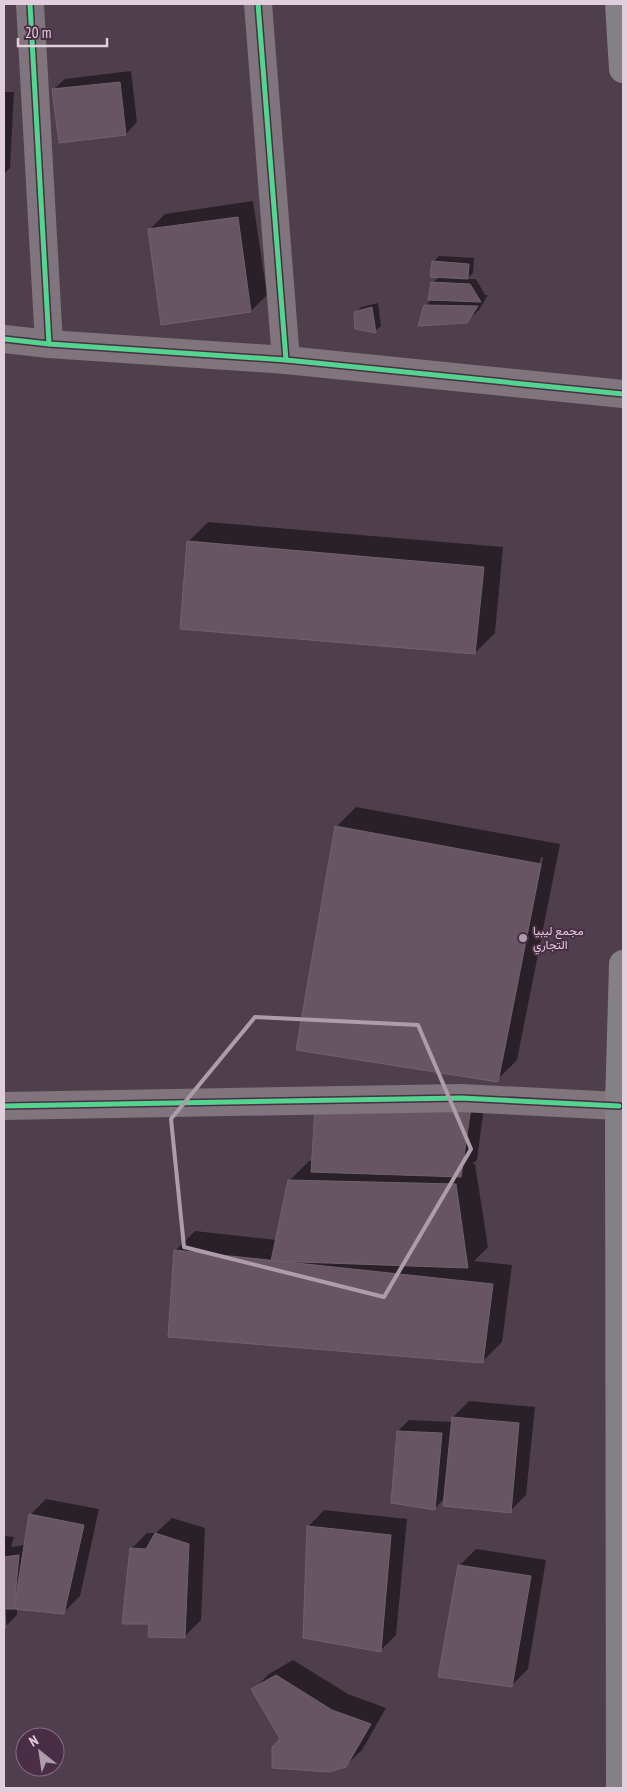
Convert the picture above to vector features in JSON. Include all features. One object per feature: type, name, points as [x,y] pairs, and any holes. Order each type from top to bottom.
[{"type":"main road","points":[[619,4],[623,69]]},
{"type":"main road","points":[[620,1788],[619,1106],[623,964]]},
{"type":"street","points":[[30,4],[49,344]]},
{"type":"street","points":[[258,4],[286,360]]},
{"type":"street","points":[[4,339],[49,344],[286,360],[623,394]]},
{"type":"street","points":[[4,1106],[460,1098],[619,1106]]},
{"type":"highlighted area","points":[[255,1017],[418,1025],[471,1149],[384,1297],[184,1247],[171,1119]]},
{"type":"building","points":[[120,82],[126,135],[59,143],[52,89]]},
{"type":"building","points":[[238,217],[251,312],[161,325],[148,229]]},
{"type":"building","points":[[432,261],[469,264],[468,279],[430,277]]},
{"type":"building","points":[[431,282],[470,284],[481,302],[428,300]]},
{"type":"building","points":[[424,305],[478,306],[467,323],[418,326]]},
{"type":"building","points":[[372,307],[376,333],[355,329],[354,312]]},
{"type":"building","points":[[187,541],[484,567],[475,654],[180,629]]},
{"type":"building","points":[[335,826],[541,864],[498,1082],[296,1050]]},
{"type":"building","points":[[471,1107],[461,1177],[311,1172],[315,1108]]},
{"type":"building","points":[[288,1180],[456,1184],[468,1268],[271,1261]]},
{"type":"building","points":[[174,1250],[493,1284],[483,1363],[168,1337]]},
{"type":"building","points":[[452,1417],[519,1423],[511,1513],[443,1506]]},
{"type":"building","points":[[397,1431],[442,1433],[435,1510],[391,1503]]},
{"type":"building","points":[[29,1514],[84,1525],[64,1614],[14,1609]]},
{"type":"building","points":[[307,1526],[391,1535],[381,1652],[303,1638]]},
{"type":"building","points":[[155,1533],[189,1544],[185,1638],[148,1637],[149,1624],[122,1624],[130,1548],[146,1549]]},
{"type":"building","points":[[19,1555],[14,1609],[5,1609],[6,1628],[4,1627],[4,1557]]},
{"type":"building","points":[[458,1565],[531,1576],[512,1687],[438,1677]]},
{"type":"building","points":[[276,1675],[332,1710],[371,1724],[346,1767],[329,1772],[272,1768],[272,1747],[280,1739],[251,1689]]},
{"type":"cycle path","points":[[30,4],[49,344]]},
{"type":"cycle path","points":[[258,4],[286,360]]},
{"type":"cycle path","points":[[4,339],[49,344],[286,360],[623,394]]},
{"type":"cycle path","points":[[4,1106],[461,1098],[619,1106]]},
{"type":"place","name":"مجمع ليبيا التجاري","points":[[523,938]]}]
